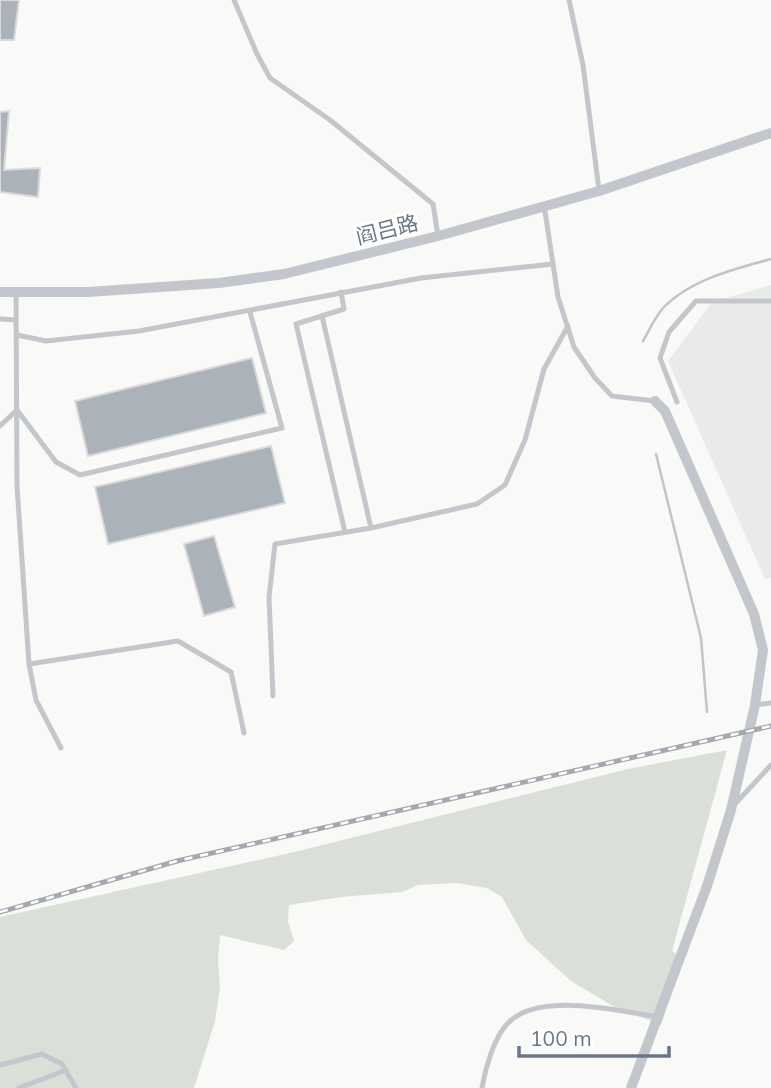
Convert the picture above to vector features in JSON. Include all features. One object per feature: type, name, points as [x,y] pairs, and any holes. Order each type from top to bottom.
[{"type":"street","name":"阎吕路","points":[[0,292],[88,292],[219,283],[284,274],[438,236],[599,191],[771,134]]},
{"type":"street","points":[[631,1088],[708,886],[731,810],[755,705],[763,650],[754,614],[665,411],[654,401]]},
{"type":"lane","points":[[234,0],[257,54],[271,78],[330,120],[433,204],[438,236]]},
{"type":"lane","points":[[569,0],[583,65],[599,191]]},
{"type":"lane","points":[[544,205],[558,297],[574,347],[595,378],[612,396],[654,401]]},
{"type":"lane","points":[[16,335],[46,341],[139,331],[421,278],[553,264]]},
{"type":"lane","points":[[16,292],[17,486],[29,664],[36,700],[61,748]]},
{"type":"lane","points":[[341,292],[344,309],[296,324],[345,532]]},
{"type":"lane","points":[[677,402],[660,358],[669,332],[696,301],[771,300]]},
{"type":"lane","points":[[17,410],[56,462],[80,475],[282,428],[250,312]]},
{"type":"lane","points":[[322,316],[371,527]]},
{"type":"lane","points":[[0,319],[16,320]]},
{"type":"lane","points":[[274,696],[269,597],[275,544],[477,504],[505,485],[525,440],[544,369],[568,326]]},
{"type":"lane","points":[[0,426],[17,410]]},
{"type":"lane","points":[[29,664],[178,641],[231,672],[244,733]]},
{"type":"lane","points":[[755,705],[771,703]]},
{"type":"lane","points":[[731,810],[771,765]]},
{"type":"lane","points":[[482,1088],[486,1065],[506,1025],[522,1012],[548,1006],[585,1006],[659,1017]]},
{"type":"lane","points":[[0,1065],[42,1054],[62,1064],[76,1088]]},
{"type":"lane","points":[[19,1088],[66,1070]]},
{"type":"shaded area","points":[[771,285],[771,578],[765,579],[668,361],[712,302]]},
{"type":"shaded area","points":[[727,750],[672,951],[683,959],[661,1025],[613,1006],[571,981],[526,940],[502,897],[487,888],[457,883],[418,885],[402,892],[289,905],[288,921],[294,941],[284,950],[220,935],[220,988],[215,1021],[194,1088],[0,1088],[0,917],[290,853],[628,769]]},
{"type":"building","points":[[0,0],[19,0],[14,40],[0,40]]},
{"type":"building","points":[[9,111],[4,170],[40,168],[38,197],[0,192],[0,112]]},
{"type":"building","points":[[252,358],[266,413],[88,456],[75,401]]},
{"type":"building","points":[[271,446],[285,503],[108,544],[95,487]]},
{"type":"building","points":[[214,536],[235,607],[204,616],[184,544]]},
{"type":"waterway","points":[[643,341],[663,308],[686,290],[713,277],[771,259]]},
{"type":"waterway","points":[[656,454],[701,638],[707,712]]},
{"type":"railway","points":[[0,912],[177,861],[771,726]]}]
